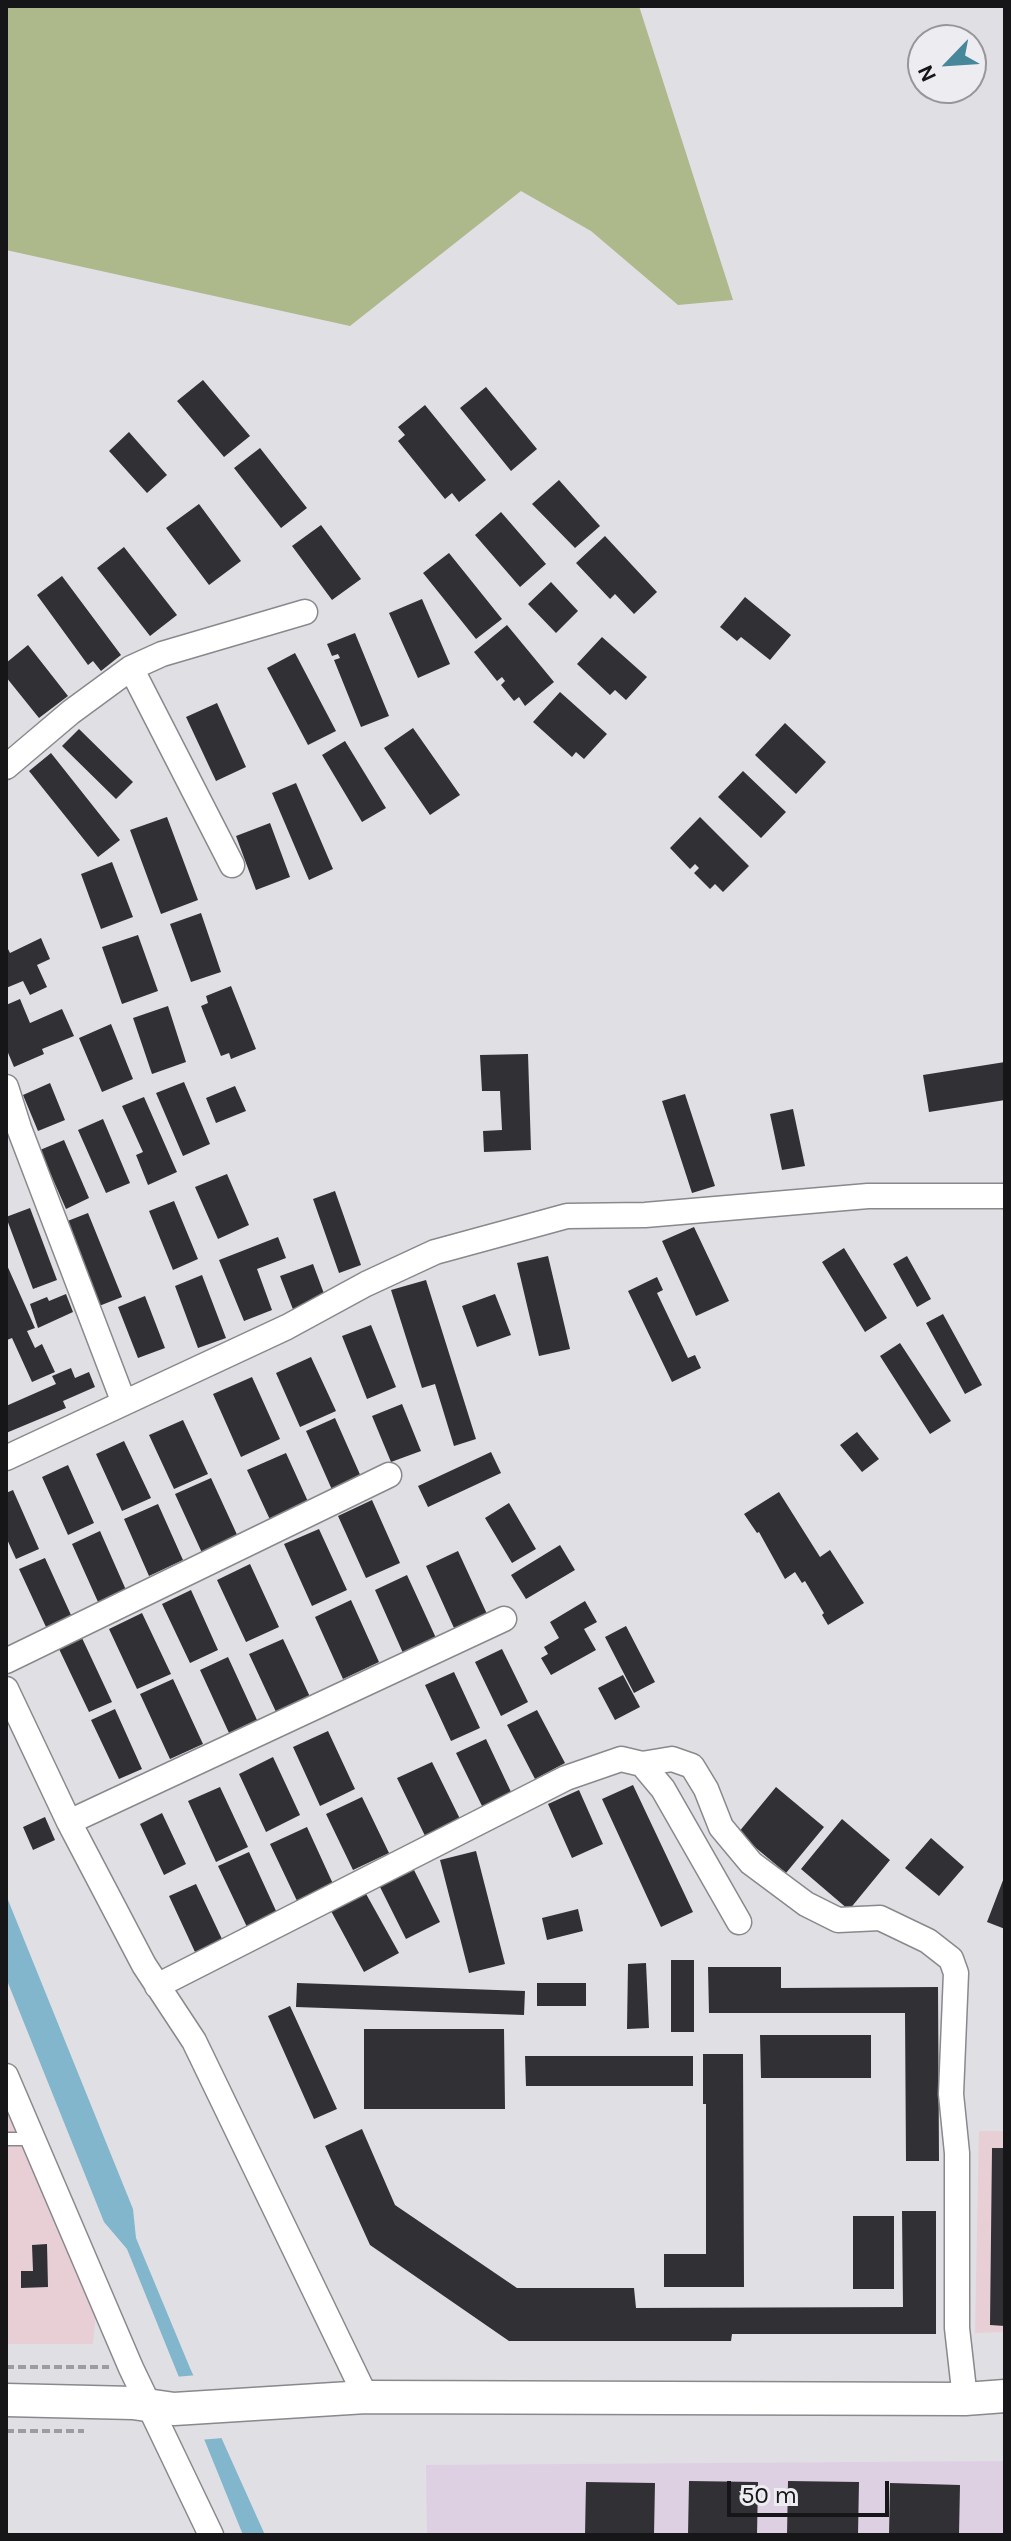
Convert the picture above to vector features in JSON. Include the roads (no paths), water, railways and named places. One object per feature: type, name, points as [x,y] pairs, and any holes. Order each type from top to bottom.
[{"type":"street","points":[[6,767],[71,712],[131,668],[162,654],[305,612]]},
{"type":"street","points":[[131,668],[232,865]]},
{"type":"street","points":[[6,1087],[124,1403]]},
{"type":"street","points":[[6,1458],[287,1327],[366,1284],[435,1252],[567,1216],[645,1215],[868,1196],[1005,1196]]},
{"type":"street","points":[[6,1661],[389,1475]]},
{"type":"street","points":[[69,1822],[504,1619]]},
{"type":"street","points":[[6,1689],[69,1822],[144,1965],[194,2041],[366,2397]]},
{"type":"street","points":[[157,1986],[566,1778],[621,1759],[642,1764],[672,1759],[692,1766],[706,1789],[721,1827],[751,1863],[806,1904],[838,1920],[880,1918],[928,1941],[951,1959],[956,1973],[951,2094],[957,2153],[957,2328],[965,2399]]},
{"type":"street","points":[[642,1764],[663,1789],[739,1922]]},
{"type":"street","points":[[6,2076],[131,2368],[161,2408],[211,2535]]},
{"type":"street","points":[[6,2400],[80,2400],[161,2408],[366,2397],[965,2399],[1005,2396]]},
{"type":"lane","points":[[6,2139],[34,2139]]},
{"type":"water","points":[[6,1895],[133,2209],[136,2238],[265,2535],[243,2535],[127,2249],[104,2222],[6,1978]]}]
